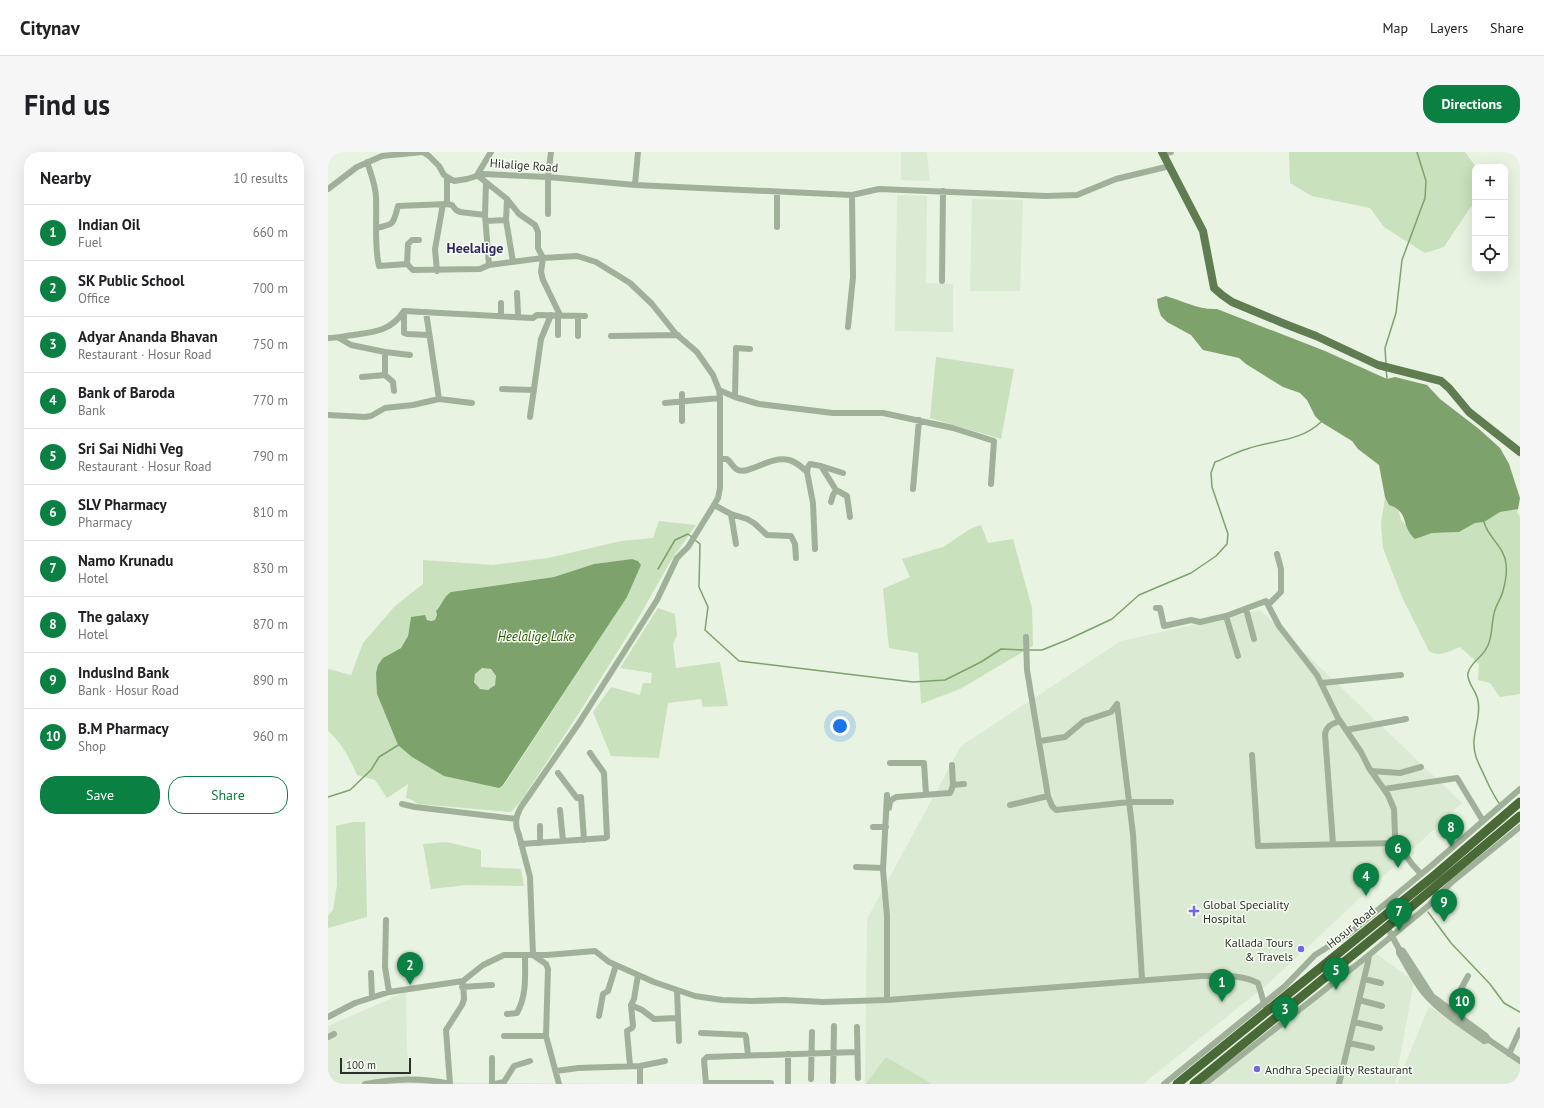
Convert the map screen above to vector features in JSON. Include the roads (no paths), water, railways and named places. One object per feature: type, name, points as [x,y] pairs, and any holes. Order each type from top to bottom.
[{"type":"highway","name":"Hosur Road","points":[[1177,1084],[1266,1007],[1435,875],[1520,802]]},
{"type":"highway","name":"Hosur Road","points":[[1194,1084],[1390,931],[1517,824]]},
{"type":"main road","points":[[1165,153],[1203,231],[1214,288],[1232,302],[1316,336],[1378,366],[1441,381],[1449,388],[1469,412],[1520,452]]},
{"type":"street","points":[[328,189],[356,167],[382,156],[423,152],[430,156],[448,178],[445,204],[435,249],[437,270]]},
{"type":"street","points":[[491,152],[477,176],[507,199],[520,214],[535,225],[538,232],[538,248],[543,258],[541,272],[543,280],[559,315],[558,335]]},
{"type":"street","points":[[548,214],[548,178],[551,152]]},
{"type":"street","points":[[635,185],[638,152]]},
{"type":"street","points":[[367,162],[376,196],[379,266],[407,264]]},
{"type":"street","name":"Hilalige Road","points":[[448,178],[454,180],[467,179],[483,174],[635,185],[852,195],[879,189],[1046,196],[1077,195],[1116,179],[1170,166]]},
{"type":"street","points":[[486,183],[486,218],[489,265]]},
{"type":"street","points":[[942,281],[943,191]]},
{"type":"street","points":[[777,192],[777,227]]},
{"type":"street","points":[[848,327],[853,277],[852,195]]},
{"type":"street","points":[[507,199],[506,220],[513,262]]},
{"type":"street","points":[[377,228],[390,226],[393,223],[398,206],[445,204],[452,205],[460,212],[486,218],[506,220]]},
{"type":"street","points":[[419,240],[412,240],[408,244],[407,264],[413,270],[480,269],[489,265],[543,258],[577,256],[596,262],[630,283],[652,304],[678,335],[697,352],[713,375],[720,390],[721,459],[720,488],[718,498],[688,547],[677,558],[656,600],[579,722],[516,816],[516,829],[530,877],[533,955]]},
{"type":"street","points":[[517,293],[517,317]]},
{"type":"street","points":[[501,303],[501,316]]},
{"type":"street","points":[[404,311],[533,318],[537,316],[551,315],[585,316]]},
{"type":"street","points":[[404,311],[404,333],[429,335]]},
{"type":"street","points":[[328,338],[339,338],[374,332],[388,327],[398,320],[404,311]]},
{"type":"street","points":[[426,312],[439,399]]},
{"type":"street","points":[[530,417],[541,339],[551,315]]},
{"type":"street","points":[[578,316],[578,336]]},
{"type":"street","points":[[611,336],[678,335]]},
{"type":"street","points":[[339,338],[351,345],[385,352],[410,355]]},
{"type":"street","points":[[735,397],[736,348],[750,349]]},
{"type":"street","points":[[385,352],[385,375]]},
{"type":"street","points":[[362,377],[385,375],[393,382],[394,391]]},
{"type":"street","points":[[502,389],[534,390]]},
{"type":"street","points":[[720,390],[735,397],[759,404],[833,413],[883,413],[953,428],[994,441],[991,484]]},
{"type":"street","points":[[682,394],[682,421]]},
{"type":"street","points":[[666,403],[720,398]]},
{"type":"street","points":[[328,416],[365,417],[371,416],[385,408],[413,405],[439,399],[472,403]]},
{"type":"street","points":[[913,490],[919,420]]},
{"type":"street","points":[[721,459],[727,459],[739,470],[744,471],[770,460],[779,458],[787,459],[807,472]]},
{"type":"street","points":[[815,549],[813,503],[807,472],[808,467],[810,464],[843,473]]},
{"type":"street","points":[[821,466],[836,490],[847,496],[850,517]]},
{"type":"street","points":[[831,502],[836,490]]},
{"type":"street","points":[[714,505],[731,514],[747,519],[768,535],[791,536],[795,544],[796,558]]},
{"type":"street","points":[[731,514],[736,544]]},
{"type":"street","points":[[1268,605],[1281,592],[1281,569],[1277,554]]},
{"type":"street","points":[[1156,608],[1160,608],[1164,626],[1191,620],[1200,622],[1226,616],[1266,601],[1279,626],[1322,683],[1329,702],[1340,721],[1384,789],[1394,809],[1395,835],[1397,843],[1421,874]]},
{"type":"street","points":[[1246,609],[1254,639]]},
{"type":"street","points":[[1226,616],[1238,656]]},
{"type":"street","points":[[1026,637],[1027,670],[1048,796],[1052,806],[1056,810],[1129,802],[1171,802]]},
{"type":"street","points":[[1322,683],[1401,675]]},
{"type":"street","points":[[1040,741],[1065,737],[1084,721],[1111,712],[1117,704],[1133,834],[1142,979]]},
{"type":"street","points":[[1346,730],[1406,719]]},
{"type":"street","points":[[1333,844],[1325,734],[1326,728],[1340,721]]},
{"type":"street","points":[[521,844],[607,837],[604,774],[590,753]]},
{"type":"street","points":[[1252,755],[1258,846],[1397,843]]},
{"type":"street","points":[[890,763],[924,762],[926,794]]},
{"type":"street","points":[[884,867],[888,862],[890,801],[896,797],[950,793],[953,785],[952,765]]},
{"type":"street","points":[[1371,771],[1400,773],[1421,767]]},
{"type":"street","points":[[558,773],[577,798],[581,797],[584,840]]},
{"type":"street","points":[[1384,789],[1457,778],[1482,822]]},
{"type":"street","points":[[953,785],[964,784]]},
{"type":"street","points":[[1164,1084],[1266,1007],[1315,955],[1350,933],[1520,789]]},
{"type":"street","points":[[887,795],[884,867],[887,916],[887,1000]]},
{"type":"street","points":[[1010,805],[1048,796]]},
{"type":"street","points":[[402,804],[415,807],[516,819]]},
{"type":"street","points":[[560,810],[563,841]]},
{"type":"street","points":[[540,826],[540,843]]},
{"type":"street","points":[[873,827],[886,827]]},
{"type":"street","points":[[856,867],[884,867]]},
{"type":"street","points":[[386,920],[385,967],[389,992]]},
{"type":"street","points":[[1205,1084],[1369,955],[1390,931],[1399,949],[1403,951],[1429,993],[1449,1012],[1486,1036],[1489,1040],[1520,1061]]},
{"type":"street","points":[[462,984],[483,965],[504,955],[533,955],[596,951],[609,962],[676,990],[695,996],[722,1000],[784,1000],[823,1002],[887,1000],[1142,979],[1201,976],[1247,979],[1258,983],[1266,1007]]},
{"type":"street","points":[[507,1014],[517,1013],[522,1003],[525,991],[525,954]]},
{"type":"street","points":[[533,955],[546,964],[548,968],[546,1036],[559,1084]]},
{"type":"street","points":[[1339,1084],[1360,1000],[1369,955]]},
{"type":"street","points":[[599,1016],[602,994],[608,991],[616,965]]},
{"type":"street","points":[[371,973],[372,997]]},
{"type":"street","points":[[630,1066],[627,1031],[633,1026],[631,1006],[634,999],[638,975]]},
{"type":"street","points":[[1449,1012],[1468,976]]},
{"type":"street","points":[[1364,979],[1381,983]]},
{"type":"street","points":[[365,1084],[407,1079],[428,1080],[450,1084],[446,1030],[462,1005],[464,999],[462,984]]},
{"type":"street","points":[[328,1017],[355,1003],[389,992],[462,984],[492,985]]},
{"type":"street","points":[[676,990],[679,1041]]},
{"type":"street","points":[[1360,1000],[1382,1006]]},
{"type":"street","points":[[631,1006],[642,1010],[654,1019],[678,1018]]},
{"type":"street","points":[[1354,1022],[1380,1028]]},
{"type":"street","points":[[834,1026],[834,1081]]},
{"type":"street","points":[[857,1027],[858,1078]]},
{"type":"street","points":[[1509,1054],[1520,1030]]},
{"type":"street","points":[[811,1079],[812,1032]]},
{"type":"street","points":[[701,1033],[745,1035],[748,1055]]},
{"type":"street","points":[[504,1036],[546,1036]]},
{"type":"street","points":[[1349,1043],[1372,1048]]},
{"type":"street","points":[[771,1082],[706,1083],[705,1058],[748,1055],[857,1052]]},
{"type":"street","points":[[788,1054],[788,1084]]},
{"type":"street","points":[[492,1058],[492,1084]]},
{"type":"street","points":[[495,1084],[504,1082],[514,1066],[530,1061]]},
{"type":"street","points":[[556,1071],[578,1068],[640,1066],[665,1061]]},
{"type":"street","points":[[640,1066],[640,1084]]},
{"type":"water","points":[[1166,296],[1197,307],[1217,309],[1325,351],[1387,379],[1395,377],[1427,385],[1440,399],[1479,429],[1500,448],[1509,464],[1520,498],[1518,509],[1500,512],[1484,522],[1475,523],[1459,532],[1432,533],[1415,539],[1410,534],[1400,511],[1389,505],[1385,497],[1379,465],[1358,449],[1352,441],[1321,422],[1315,416],[1307,400],[1300,393],[1283,387],[1239,358],[1203,350],[1191,335],[1167,322],[1161,316],[1157,299]]},
{"type":"water","name":"Heelalige Lake","points":[[632,559],[638,561],[641,565],[627,597],[503,785],[499,788],[444,776],[412,757],[398,745],[377,694],[376,673],[378,665],[383,658],[401,648],[408,636],[411,617],[425,615],[427,620],[435,620],[437,615],[436,611],[446,596],[451,592],[554,577],[594,564]],"holes":[[[482,668],[491,669],[496,676],[495,685],[488,690],[480,689],[474,682],[475,674]]]},
{"type":"waterway","points":[[1386,364],[1385,348],[1396,313],[1402,260],[1425,198],[1426,181],[1417,152]]},
{"type":"waterway","points":[[1386,369],[1387,379]]},
{"type":"waterway","points":[[1028,650],[1042,650],[1112,619],[1139,595],[1191,573],[1216,556],[1227,544],[1228,534],[1212,487],[1211,473],[1215,462],[1243,450],[1295,437],[1313,429],[1321,422]]},
{"type":"waterway","points":[[1484,522],[1489,533],[1503,553],[1506,564],[1506,574],[1503,591],[1493,618],[1491,636],[1488,645],[1484,652],[1469,669],[1468,676],[1476,694],[1479,706],[1474,740],[1475,755],[1499,803]]},
{"type":"waterway","points":[[658,569],[675,540],[688,534],[693,538]]},
{"type":"waterway","points":[[695,540],[700,544],[699,587],[708,607],[705,630],[739,661],[913,682],[945,680],[981,662],[1001,649],[1024,650]]},
{"type":"waterway","points":[[328,797],[350,790],[371,770],[379,757],[400,744]]},
{"type":"waterway","points":[[1428,912],[1451,943],[1490,984],[1504,1003],[1520,1012]]},
{"type":"place","name":"The galaxy","points":[[1451,847]]},
{"type":"place","name":"SLV Pharmacy","points":[[1398,868]]},
{"type":"place","name":"Bank of Baroda","points":[[1366,896]]},
{"type":"place","name":"Global Speciality Hospital","points":[[1194,911]]},
{"type":"place","name":"IndusInd Bank","points":[[1444,922]]},
{"type":"place","name":"Namo Krunadu","points":[[1399,931]]},
{"type":"place","name":"Kallada Tours & Travels","points":[[1301,949]]},
{"type":"place","name":"SK Public School","points":[[410,985]]},
{"type":"place","name":"Sri Sai Nidhi Veg","points":[[1336,990]]},
{"type":"place","name":"Indian Oil","points":[[1222,1002]]},
{"type":"place","name":"B.M Pharmacy","points":[[1462,1021]]},
{"type":"place","name":"Adyar Ananda Bhavan","points":[[1285,1029]]},
{"type":"place","name":"Andhra Speciality Restaurant","points":[[1257,1069]]},
{"type":"district","name":"Heelalige","points":[[475,248]]}]
